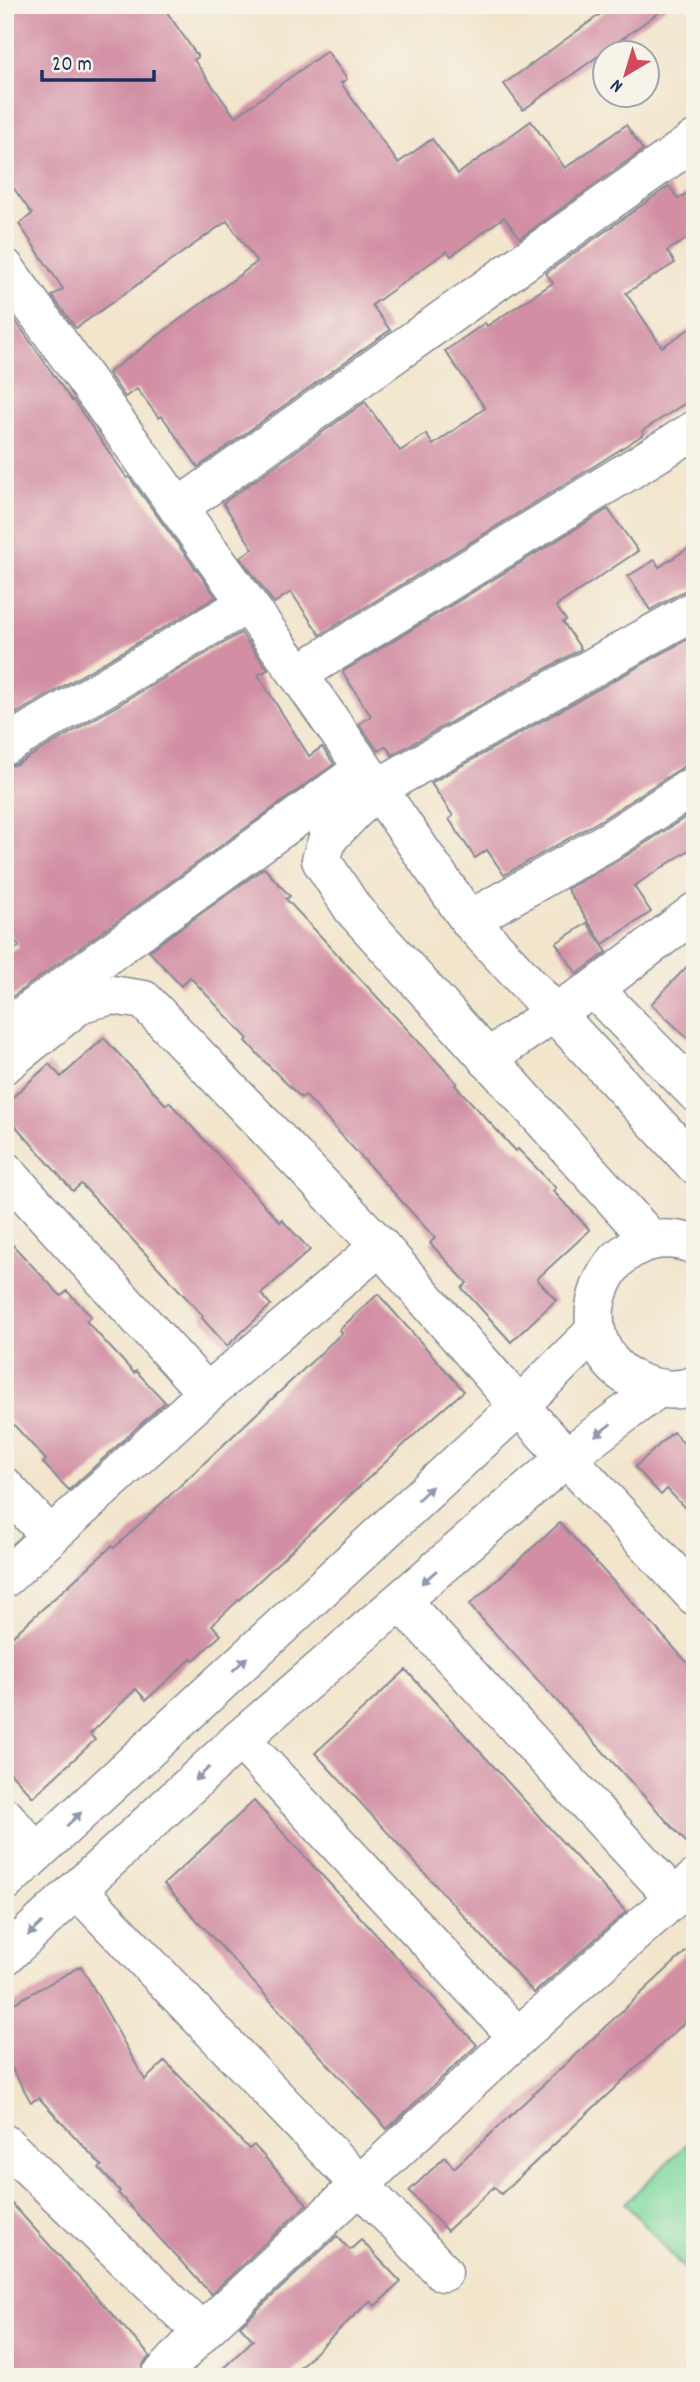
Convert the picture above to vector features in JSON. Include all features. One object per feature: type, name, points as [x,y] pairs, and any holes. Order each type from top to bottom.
[{"type":"street","points":[[178,508],[695,139]]},
{"type":"street","points":[[5,268],[298,674],[469,920],[695,1165]]},
{"type":"street","points":[[298,674],[695,430]]},
{"type":"street","points":[[6,745],[247,604]]},
{"type":"street","points":[[5,1027],[369,779],[695,610]]},
{"type":"street","points":[[369,779],[328,838],[321,860],[353,909],[652,1241]]},
{"type":"street","points":[[469,920],[612,839],[695,785]]},
{"type":"street","points":[[487,1059],[552,1013],[594,989],[695,912]]},
{"type":"street","points":[[594,989],[695,1092]]},
{"type":"street","points":[[5,1064],[81,1003],[112,995],[144,1000],[380,1246],[519,1406],[695,1596]]},
{"type":"street","points":[[5,1171],[207,1393]]},
{"type":"street","points":[[695,1245],[681,1240],[652,1241],[625,1253],[605,1274],[595,1302],[595,1331],[608,1358],[630,1378],[657,1389],[687,1388],[695,1385]]},
{"type":"street","points":[[5,1578],[207,1393],[380,1246]]},
{"type":"street","points":[[5,1881],[519,1406],[595,1331]]},
{"type":"street","points":[[5,1956],[240,1739],[567,1457],[657,1389]]},
{"type":"street","points":[[5,1487],[50,1536]]},
{"type":"street","points":[[160,2377],[202,2332],[518,2038],[685,1888],[401,1601]]},
{"type":"street","points":[[240,1739],[518,2038]]},
{"type":"street","points":[[5,1817],[36,1853]]},
{"type":"street","points":[[77,1889],[443,2272]]},
{"type":"street","points":[[5,2144],[202,2332]]},
{"type":"green space","points":[[695,2136],[695,2281],[625,2203]]},
{"type":"building","points":[[5,5],[162,5],[198,57],[194,60],[235,117],[327,51],[347,79],[341,83],[398,163],[432,139],[458,174],[531,121],[565,168],[626,125],[643,150],[520,238],[504,217],[451,256],[447,251],[372,305],[390,330],[198,467],[162,416],[159,418],[137,389],[125,397],[108,373],[257,262],[227,221],[76,328],[52,296],[63,289],[19,224],[32,214],[5,176]]},
{"type":"building","points":[[613,5],[669,5],[623,38],[592,38],[592,60],[523,110],[504,84]]},
{"type":"building","points":[[669,186],[678,199],[695,188],[695,234],[667,251],[675,263],[626,293],[662,347],[695,325],[695,397],[596,465],[320,635],[291,592],[274,603],[240,557],[253,549],[223,503],[365,402],[400,451],[426,434],[433,445],[485,408],[445,351],[485,323],[487,326],[553,283],[546,273]]},
{"type":"building","points":[[15,320],[127,478],[129,477],[216,597],[5,720],[5,326]]},
{"type":"building","points":[[608,509],[638,551],[556,606],[581,649],[392,755],[386,746],[378,751],[359,724],[371,716],[344,671]]},
{"type":"building","points":[[695,544],[695,588],[684,591],[650,610],[628,576],[655,560],[659,567]]},
{"type":"building","points":[[241,633],[268,670],[258,675],[309,756],[322,747],[334,764],[5,1002],[5,955],[19,947],[5,926],[5,767],[17,764]]},
{"type":"building","points":[[695,635],[695,763],[683,767],[601,820],[504,875],[487,850],[475,858],[449,819],[453,816],[431,783]]},
{"type":"building","points":[[695,811],[695,846],[634,886],[651,912],[603,944],[567,889],[624,857]]},
{"type":"building","points":[[264,868],[290,896],[286,899],[457,1083],[455,1085],[516,1151],[518,1149],[556,1188],[553,1191],[590,1230],[537,1279],[556,1300],[511,1342],[462,1288],[467,1283],[430,1243],[435,1238],[305,1095],[301,1098],[267,1064],[246,1041],[248,1039],[190,977],[181,986],[149,951]]},
{"type":"building","points":[[587,923],[607,952],[577,974],[556,943]]},
{"type":"building","points":[[695,958],[695,1045],[651,1004]]},
{"type":"building","points":[[104,1038],[166,1105],[169,1102],[280,1222],[282,1220],[310,1250],[261,1294],[271,1305],[227,1346],[203,1316],[81,1184],[73,1191],[5,1114],[5,1104],[49,1064],[61,1077]]},
{"type":"building","points":[[5,1237],[61,1296],[67,1291],[91,1316],[86,1321],[165,1402],[69,1490],[43,1463],[46,1460],[5,1415]]},
{"type":"building","points":[[378,1294],[464,1391],[212,1625],[221,1635],[146,1700],[136,1689],[90,1734],[95,1740],[33,1797],[5,1767],[5,1643],[112,1546],[114,1548],[342,1333],[339,1330]]},
{"type":"building","points":[[673,1432],[695,1455],[695,1519],[667,1489],[661,1495],[635,1467]]},
{"type":"building","points":[[560,1523],[695,1671],[695,1852],[469,1605]]},
{"type":"building","points":[[406,1670],[626,1912],[534,1993],[315,1753]]},
{"type":"building","points":[[254,1801],[477,2045],[387,2129],[164,1884]]},
{"type":"building","points":[[695,1943],[695,2013],[501,2194],[494,2187],[447,2231],[409,2191],[445,2157],[454,2168]]},
{"type":"building","points":[[81,1966],[145,2080],[165,2061],[249,2149],[254,2145],[307,2204],[211,2294],[118,2193],[120,2191],[99,2168],[102,2166],[39,2098],[31,2102],[5,2057],[5,2008]]},
{"type":"building","points":[[5,2196],[150,2356],[139,2377],[5,2377]]},
{"type":"building","points":[[337,2236],[350,2250],[361,2240],[401,2282],[375,2306],[370,2301],[289,2377],[214,2377],[253,2340],[240,2326]]}]
